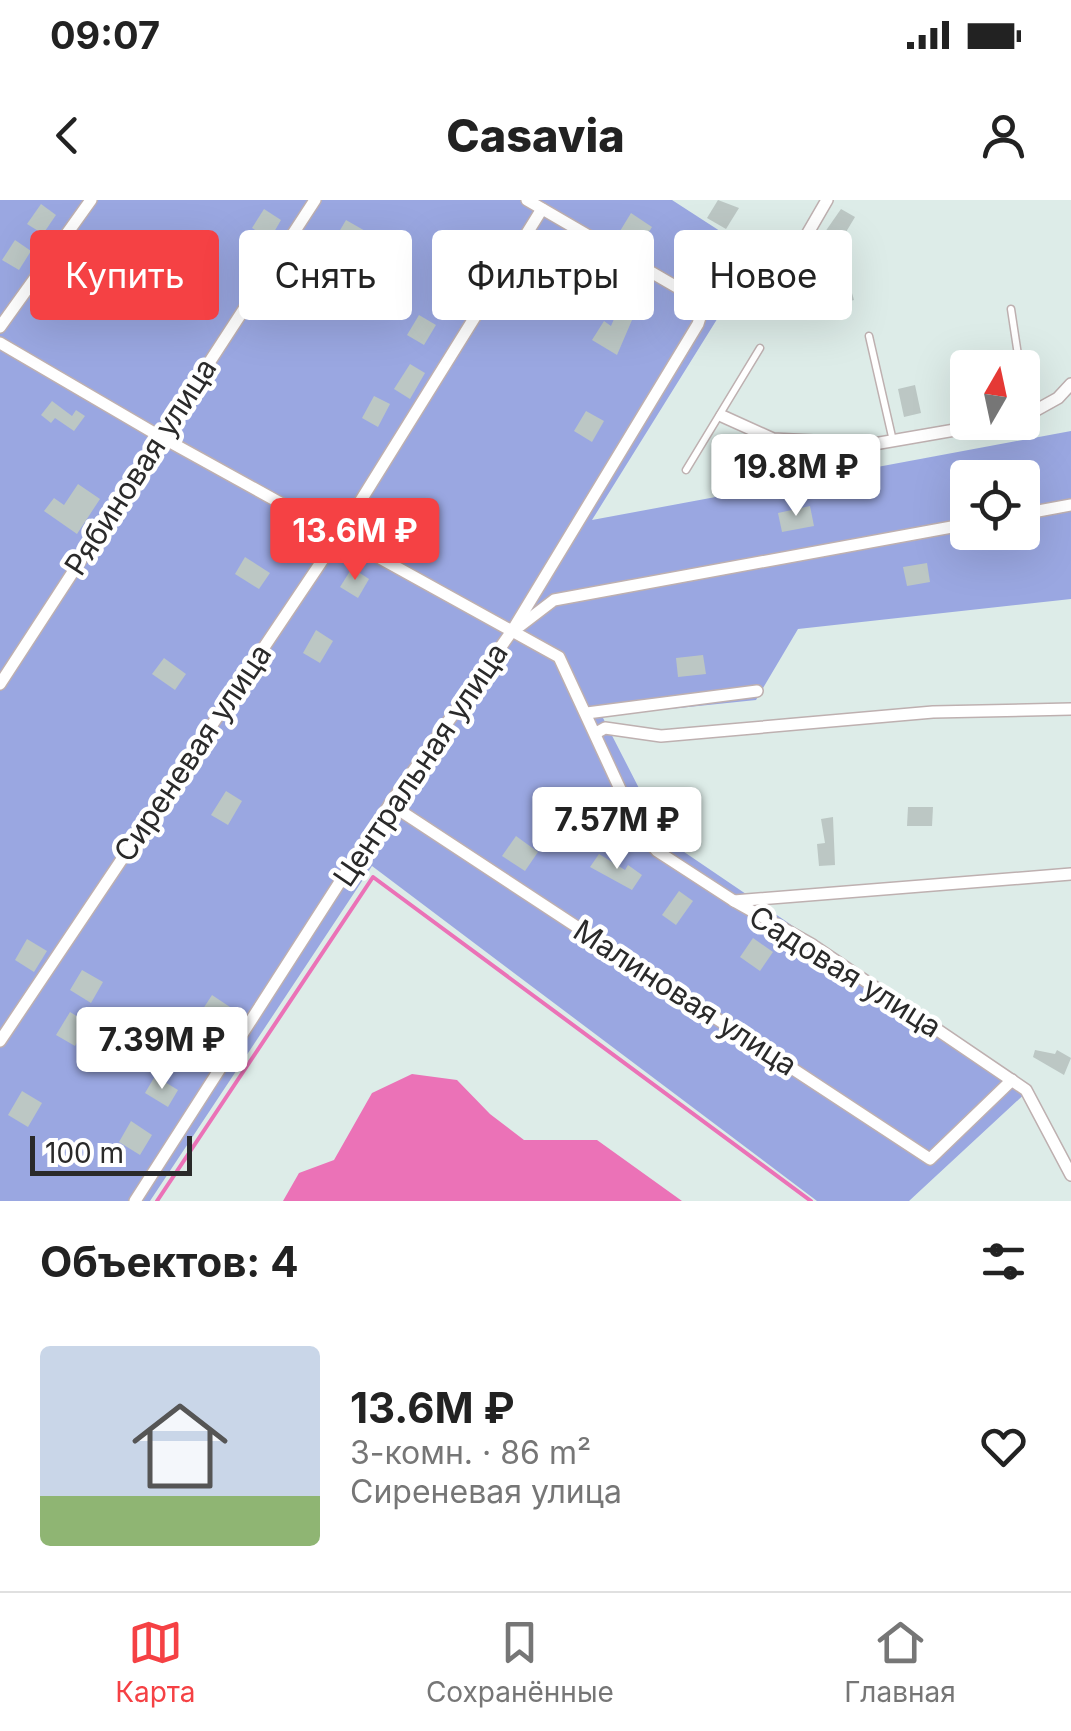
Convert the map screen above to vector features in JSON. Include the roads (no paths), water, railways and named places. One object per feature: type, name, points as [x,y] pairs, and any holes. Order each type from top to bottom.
[{"type":"street","points":[[0,326],[91,200]]},
{"type":"street","name":"Рябиновая улица","points":[[0,684],[316,200]]},
{"type":"street","points":[[527,200],[542,209]]},
{"type":"street","points":[[810,230],[827,200]]},
{"type":"street","name":"Центральная улица","points":[[135,1201],[390,804],[512,631],[698,324],[702,311],[699,300],[542,209]]},
{"type":"street","name":"Сиреневая улица","points":[[0,1041],[340,534],[542,209]]},
{"type":"street","name":"Садовая улица","points":[[0,342],[161,437],[559,657],[639,830],[657,852],[811,944],[1026,1090],[1071,1175]]},
{"type":"street","points":[[1040,407],[1071,384]]},
{"type":"street","points":[[722,416],[773,438],[874,444],[950,431]]},
{"type":"street","points":[[1040,511],[1071,506]]},
{"type":"street","points":[[512,631],[554,600],[950,527]]},
{"type":"street","points":[[587,713],[758,691]]},
{"type":"street","points":[[596,733],[605,728],[661,736],[933,712],[1071,709]]},
{"type":"street","name":"Малиновая улица","points":[[390,804],[930,1159],[1012,1080]]},
{"type":"street","points":[[734,901],[1071,874]]},
{"type":"lane","points":[[1011,308],[1017,350]]},
{"type":"lane","points":[[869,336],[892,441]]},
{"type":"lane","points":[[686,470],[760,348]]},
{"type":"waterway","points":[[157,1201],[373,877],[811,1201]]}]
